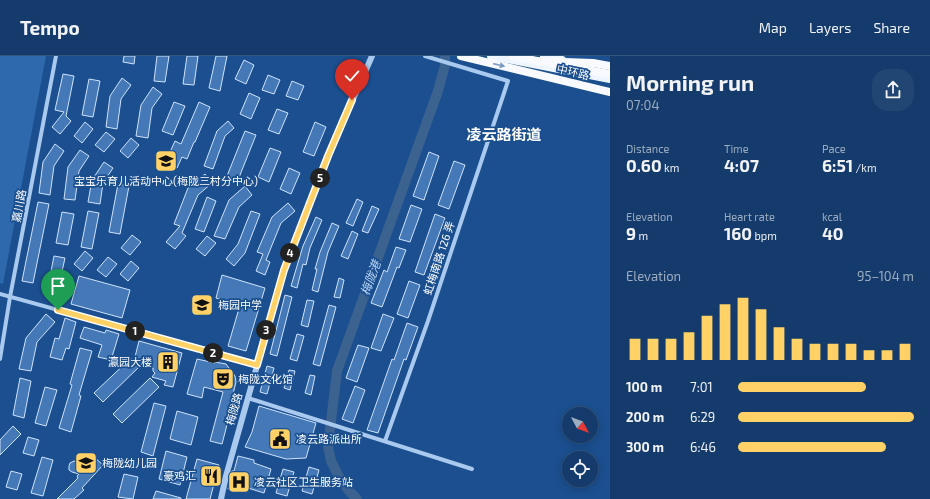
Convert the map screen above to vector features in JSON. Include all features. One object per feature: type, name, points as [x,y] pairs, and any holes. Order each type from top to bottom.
[{"type":"highway","name":"中环路","points":[[461,56],[610,92]]},
{"type":"highway","name":"中环路","points":[[513,56],[541,59],[610,74]]},
{"type":"highway","points":[[541,59],[593,63],[610,67]]},
{"type":"main road","points":[[491,56],[610,79]]},
{"type":"main road","points":[[541,59],[610,67]]},
{"type":"street","name":"嘉川路","points":[[0,359],[10,297],[56,56]]},
{"type":"street","name":"梅陇路","points":[[221,499],[226,476],[284,270],[328,156],[372,56]]},
{"type":"street","name":"虹梅南路 126 弄","points":[[385,441],[428,321],[508,81],[425,56]]},
{"type":"street","points":[[0,294],[257,365]]},
{"type":"street","points":[[248,398],[472,470]]},
{"type":"shaded area","points":[[0,56],[46,56],[3,284],[0,283]]},
{"type":"building","points":[[124,56],[135,56],[134,64],[123,62]]},
{"type":"building","points":[[157,56],[169,56],[165,82],[154,81]]},
{"type":"building","points":[[187,56],[198,56],[194,85],[183,84]]},
{"type":"building","points":[[216,56],[227,56],[220,91],[209,88]]},
{"type":"building","points":[[244,60],[254,65],[246,84],[235,79]]},
{"type":"building","points":[[63,74],[74,76],[66,116],[71,121],[60,134],[52,127],[64,112],[55,110]]},
{"type":"building","points":[[268,75],[280,80],[274,94],[262,90]]},
{"type":"building","points":[[122,78],[131,85],[121,99],[117,129],[106,127],[110,96]]},
{"type":"building","points":[[89,79],[100,81],[93,117],[82,115]]},
{"type":"building","points":[[292,81],[304,86],[298,100],[286,96]]},
{"type":"building","points":[[153,87],[162,94],[152,108],[148,138],[136,136],[141,105]]},
{"type":"building","points":[[249,93],[260,98],[251,119],[240,114]]},
{"type":"building","points":[[174,102],[185,106],[173,135],[162,131]]},
{"type":"building","points":[[199,102],[210,107],[187,159],[182,157],[177,168],[165,163],[175,141],[181,144]]},
{"type":"building","points":[[277,109],[288,113],[279,134],[268,130]]},
{"type":"building","points":[[228,121],[234,128],[225,136],[213,169],[204,166],[217,131]]},
{"type":"building","points":[[85,122],[93,129],[82,143],[74,136]]},
{"type":"building","points":[[315,122],[326,127],[314,156],[303,152]]},
{"type":"building","points":[[245,131],[256,135],[238,180],[227,176]]},
{"type":"building","points":[[106,132],[115,139],[104,152],[95,145]]},
{"type":"building","points":[[131,138],[139,145],[128,158],[120,151]]},
{"type":"building","points":[[55,144],[64,151],[54,166],[50,195],[39,193],[43,162]]},
{"type":"building","points":[[270,148],[281,152],[269,182],[258,177]]},
{"type":"building","points":[[80,150],[89,156],[79,171],[75,200],[64,199],[68,167]]},
{"type":"building","points":[[429,152],[439,156],[424,200],[413,196]]},
{"type":"building","points":[[454,161],[465,165],[449,209],[438,205]]},
{"type":"building","points":[[104,162],[113,168],[103,183],[100,204],[88,202],[92,180]]},
{"type":"building","points":[[289,168],[300,173],[291,194],[280,189]]},
{"type":"building","points":[[205,174],[212,183],[198,195],[182,233],[186,236],[175,249],[166,242],[180,226],[174,224],[188,188]]},
{"type":"building","points":[[118,184],[129,186],[120,234],[109,232]]},
{"type":"building","points":[[245,186],[252,195],[239,207],[225,239],[214,236],[229,200]]},
{"type":"building","points":[[207,197],[216,201],[204,232],[195,229]]},
{"type":"building","points":[[357,199],[363,202],[353,226],[346,223]]},
{"type":"building","points":[[38,202],[49,204],[33,283],[22,281]]},
{"type":"building","points":[[288,203],[295,211],[281,223],[266,260],[270,262],[265,275],[256,271],[263,254],[257,252],[272,217]]},
{"type":"building","points":[[411,205],[422,209],[410,242],[399,239]]},
{"type":"building","points":[[372,206],[379,209],[368,233],[362,231]]},
{"type":"building","points":[[88,211],[99,213],[92,249],[81,247]]},
{"type":"building","points":[[251,211],[260,214],[245,253],[234,266],[226,259],[238,244]]},
{"type":"building","points":[[62,212],[74,214],[68,245],[56,243]]},
{"type":"building","points":[[435,214],[445,218],[424,275],[415,272]]},
{"type":"building","points":[[316,217],[322,220],[310,248],[306,265],[303,264],[297,288],[291,286],[303,246]]},
{"type":"building","points":[[332,223],[339,226],[328,252],[318,292],[312,290],[317,269],[315,269],[320,252]]},
{"type":"building","points":[[352,231],[358,234],[348,259],[341,256]]},
{"type":"building","points":[[132,235],[141,242],[130,255],[121,248]]},
{"type":"building","points":[[207,236],[216,243],[205,256],[196,249]]},
{"type":"building","points":[[396,247],[406,250],[399,268],[397,267],[382,307],[371,303],[384,270],[387,272]]},
{"type":"building","points":[[85,251],[93,258],[82,271],[74,264]]},
{"type":"building","points":[[54,256],[65,258],[57,294],[47,292]]},
{"type":"building","points":[[108,257],[117,264],[106,277],[97,270]]},
{"type":"building","points":[[131,261],[139,268],[128,281],[120,274]]},
{"type":"building","points":[[222,275],[265,288],[246,351],[228,346],[240,305],[216,298]]},
{"type":"building","points":[[79,276],[130,290],[122,318],[71,304]]},
{"type":"building","points":[[339,278],[344,280],[340,298],[334,297]]},
{"type":"building","points":[[409,281],[420,285],[408,318],[397,314]]},
{"type":"building","points":[[285,295],[292,297],[277,356],[270,354]]},
{"type":"building","points":[[307,300],[314,301],[308,327],[301,325]]},
{"type":"building","points":[[329,305],[336,307],[320,366],[313,364]]},
{"type":"building","points":[[46,314],[55,322],[37,342],[31,371],[19,369],[26,338]]},
{"type":"building","points":[[383,314],[394,318],[381,351],[371,348]]},
{"type":"building","points":[[65,318],[76,322],[69,349],[66,348],[62,360],[50,357],[55,338],[59,339]]},
{"type":"building","points":[[407,323],[418,327],[406,360],[404,359],[378,433],[367,430],[392,359],[394,360]]},
{"type":"building","points":[[84,327],[105,333],[106,330],[119,334],[111,360],[98,357],[102,345],[80,338]]},
{"type":"building","points":[[297,334],[304,336],[297,361],[290,359]]},
{"type":"building","points":[[139,341],[182,353],[173,387],[164,385],[166,381],[152,377],[155,373],[153,368],[141,365],[103,402],[94,393],[131,358],[134,361]]},
{"type":"building","points":[[358,345],[369,348],[357,382],[346,378]]},
{"type":"building","points":[[80,348],[92,351],[79,395],[81,396],[71,432],[59,428],[72,385],[70,384]]},
{"type":"building","points":[[197,359],[226,364],[235,376],[236,382],[232,398],[234,398],[222,444],[210,441],[223,392],[204,387],[202,398],[187,394]]},
{"type":"building","points":[[267,366],[274,368],[267,394],[260,392]]},
{"type":"building","points":[[289,370],[295,371],[290,390],[284,388]]},
{"type":"building","points":[[310,375],[315,376],[311,395],[305,393]]},
{"type":"building","points":[[20,378],[31,381],[24,418],[13,415]]},
{"type":"building","points":[[150,378],[159,387],[122,423],[113,414]]},
{"type":"building","points":[[355,386],[365,390],[353,423],[342,419]]},
{"type":"building","points":[[45,387],[57,390],[46,426],[35,423]]},
{"type":"building","points":[[154,403],[166,406],[153,456],[141,452]]},
{"type":"building","name":"凌云路派出所","points":[[259,406],[316,423],[306,458],[286,459],[245,447],[252,432]]},
{"type":"building","points":[[177,411],[198,417],[191,445],[170,439]]},
{"type":"building","points":[[13,426],[21,434],[0,455],[0,440]]},
{"type":"building","points":[[28,437],[39,440],[34,456],[23,453]]},
{"type":"building","points":[[166,451],[187,457],[180,485],[159,479]]},
{"type":"building","points":[[238,456],[254,460],[254,463],[271,469],[264,493],[248,488],[247,492],[228,489],[232,471],[234,471]]},
{"type":"building","points":[[42,457],[53,460],[43,496],[31,493]]},
{"type":"building","points":[[94,457],[103,465],[82,488],[84,490],[74,499],[57,499],[78,478],[77,476],[79,474],[69,470],[70,463],[74,461],[77,462],[82,470]]},
{"type":"building","points":[[197,459],[219,465],[210,499],[186,499]]},
{"type":"building","points":[[309,467],[319,470],[312,494],[302,491]]},
{"type":"building","points":[[283,469],[294,472],[287,496],[276,493]]},
{"type":"building","points":[[11,471],[22,474],[17,490],[6,487]]},
{"type":"building","points":[[124,474],[138,477],[133,499],[118,497]]},
{"type":"building","points":[[156,491],[181,498],[181,499],[153,499]]},
{"type":"waterway","name":"梅陇港","points":[[357,499],[349,491],[338,475],[331,461],[328,446],[337,371],[438,91],[445,65],[445,56]]},
{"type":"place","name":"宝宝乐育儿活动中心(梅陇三村分中心)","points":[[166,161]]},
{"type":"place","name":"梅园中学","points":[[202,305]]},
{"type":"place","name":"瀛园大楼","points":[[168,362]]},
{"type":"place","name":"梅陇文化馆","points":[[223,379]]},
{"type":"place","name":"凌云路派出所","points":[[280,439]]},
{"type":"place","name":"梅陇幼儿园","points":[[86,463]]},
{"type":"place","name":"豪鸡汇","points":[[211,476]]},
{"type":"place","name":"凌云社区卫生服务站","points":[[239,482]]},
{"type":"district","name":"凌云路街道","points":[[504,135]]},
{"type":"route","points":[[58,310],[257,365],[284,270],[328,156],[352,100]]}]
